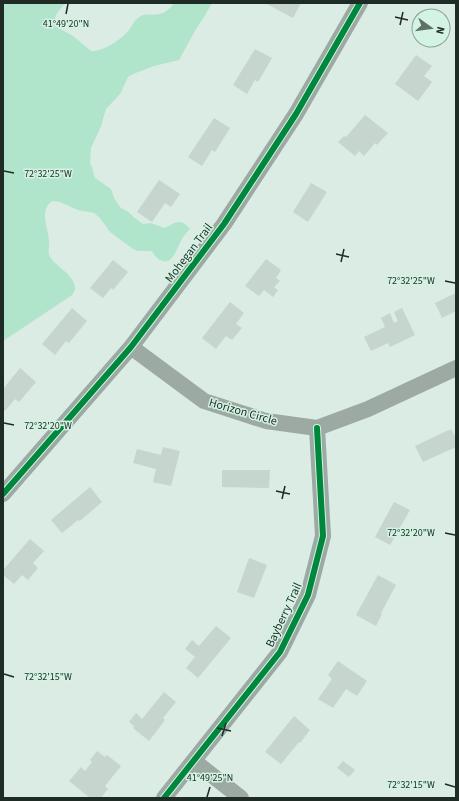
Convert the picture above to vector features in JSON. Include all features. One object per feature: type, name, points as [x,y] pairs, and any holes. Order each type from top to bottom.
[{"type":"street","name":"Mohegan Trail","points":[[3,494],[131,347],[224,224],[296,114],[360,3]]},
{"type":"street","name":"Horizon Circle","points":[[131,347],[204,401],[266,421],[317,428],[368,409],[456,368]]},
{"type":"street","name":"Bayberry Trail","points":[[164,798],[280,652],[308,595],[323,536],[317,428]]},
{"type":"street","points":[[194,761],[241,798]]},
{"type":"green space","points":[[3,3],[66,3],[57,13],[55,26],[73,36],[91,51],[96,51],[117,41],[126,34],[137,19],[142,16],[164,13],[174,3],[212,3],[179,60],[154,66],[128,77],[120,94],[106,109],[101,126],[91,148],[90,163],[95,178],[111,189],[115,200],[121,208],[143,224],[151,223],[164,228],[180,222],[190,229],[183,238],[176,252],[167,261],[162,261],[151,251],[138,251],[133,249],[110,232],[100,218],[94,213],[78,210],[60,202],[52,201],[48,205],[45,215],[49,237],[49,255],[72,280],[75,290],[72,295],[3,341]]},
{"type":"building","points":[[265,3],[301,3],[293,18]]},
{"type":"building","points":[[255,49],[272,58],[258,82],[255,80],[247,94],[233,85]]},
{"type":"building","points":[[416,55],[432,66],[424,76],[432,82],[418,101],[395,84]]},
{"type":"building","points":[[365,115],[388,133],[377,145],[375,143],[364,156],[359,151],[355,156],[338,142],[344,136],[346,137]]},
{"type":"building","points":[[214,118],[230,128],[215,152],[212,150],[202,166],[188,157]]},
{"type":"building","points":[[159,180],[180,194],[171,207],[165,203],[152,222],[137,212]]},
{"type":"building","points":[[311,183],[327,192],[308,222],[293,212]]},
{"type":"building","points":[[266,259],[281,270],[276,278],[280,281],[274,287],[278,290],[273,297],[264,290],[259,296],[245,286]]},
{"type":"building","points":[[113,260],[128,272],[113,290],[111,288],[103,298],[90,288]]},
{"type":"building","points":[[456,293],[456,311],[442,318],[435,303]]},
{"type":"building","points":[[230,302],[244,313],[236,324],[242,328],[232,340],[226,336],[216,349],[202,338]]},
{"type":"building","points":[[72,308],[87,321],[69,343],[66,341],[55,355],[42,344]]},
{"type":"building","points":[[402,308],[415,335],[390,347],[388,343],[371,351],[364,337],[385,327],[381,318],[390,313],[394,323],[398,321],[394,312]]},
{"type":"building","points":[[20,368],[36,382],[19,402],[15,399],[5,411],[3,409],[3,389]]},
{"type":"building","points":[[451,429],[456,438],[456,447],[423,462],[415,446]]},
{"type":"building","points":[[163,447],[180,451],[171,486],[153,482],[156,469],[133,463],[137,449],[161,455]]},
{"type":"building","points":[[222,470],[270,470],[269,488],[222,487]]},
{"type":"building","points":[[90,487],[102,502],[80,521],[78,520],[62,533],[51,520]]},
{"type":"building","points":[[394,502],[410,510],[390,545],[375,537]]},
{"type":"building","points":[[30,539],[44,551],[33,563],[38,568],[28,580],[22,575],[14,584],[3,575],[3,570]]},
{"type":"building","points":[[249,558],[267,565],[254,598],[237,592]]},
{"type":"building","points":[[378,575],[396,585],[381,613],[382,614],[376,626],[356,615]]},
{"type":"building","points":[[216,626],[231,638],[198,678],[186,668],[195,657],[185,649],[192,640],[199,646]]},
{"type":"building","points":[[338,661],[367,681],[357,696],[346,689],[333,708],[318,699],[332,679],[328,675]]},
{"type":"building","points":[[164,692],[176,702],[163,718],[165,720],[149,741],[133,728],[134,726],[129,722],[136,713],[142,719]]},
{"type":"building","points":[[294,716],[310,730],[281,764],[265,752]]},
{"type":"building","points":[[97,751],[105,757],[107,755],[121,766],[105,786],[108,789],[101,798],[90,798],[69,781],[81,767],[85,771],[92,762],[90,760]]},
{"type":"building","points":[[343,761],[355,770],[349,777],[337,768]]},
{"type":"cycle path","points":[[3,494],[131,347],[224,224],[296,114],[360,3]]},
{"type":"cycle path","points":[[164,798],[280,652],[308,595],[323,536],[317,428]]}]
